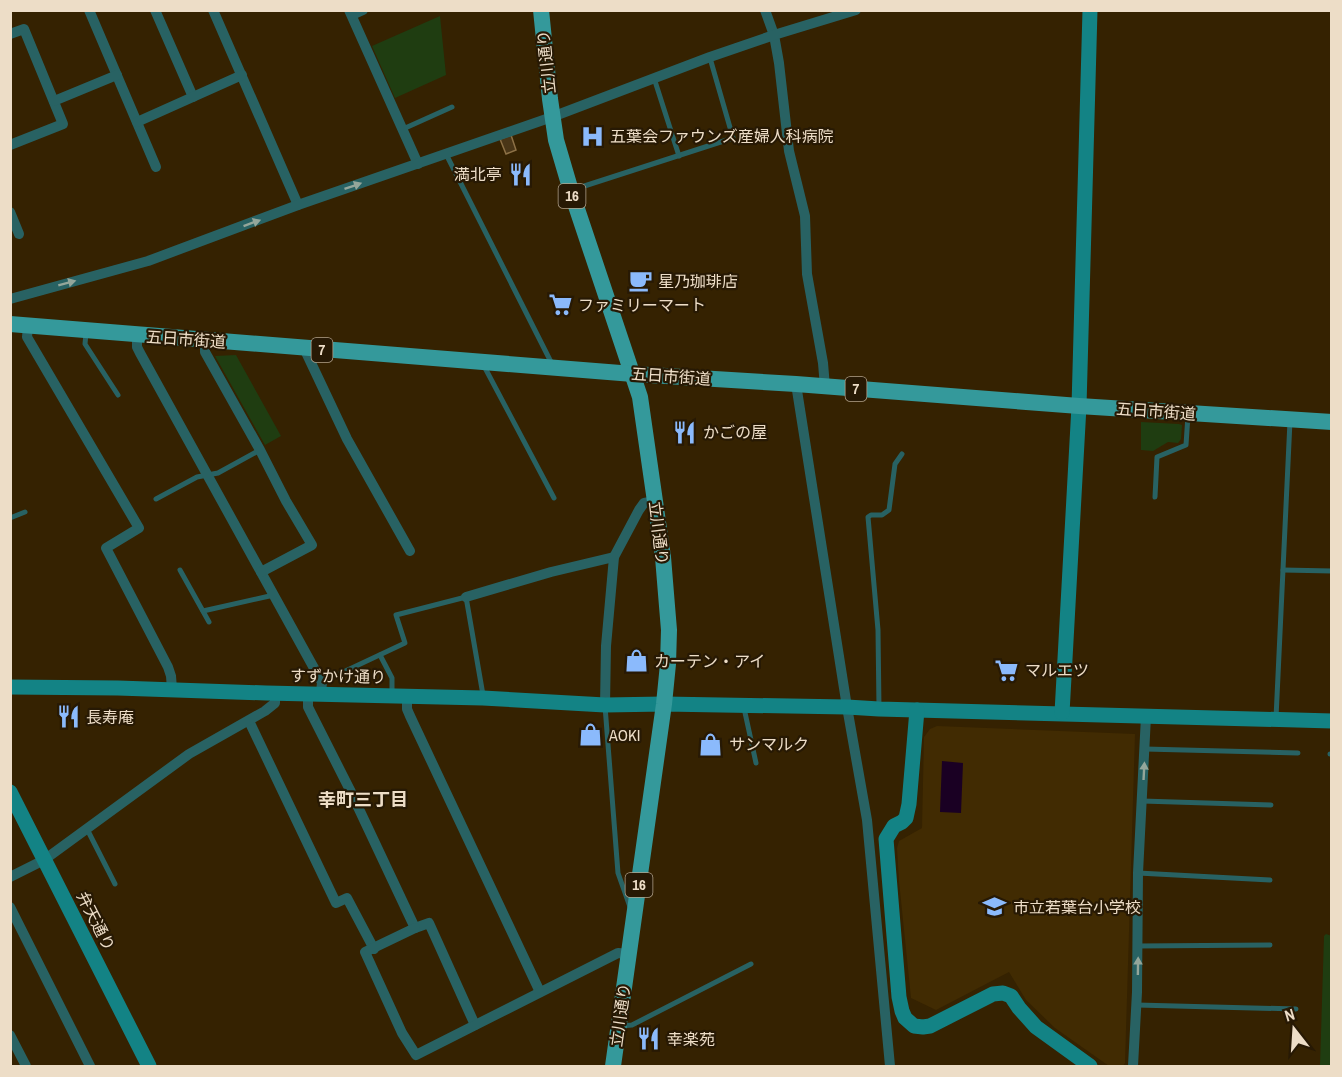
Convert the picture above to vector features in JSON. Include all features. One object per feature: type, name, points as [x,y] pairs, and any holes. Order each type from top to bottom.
[{"type":"main road","name":"立川通り","points":[[541,10],[556,140],[640,397],[663,557],[669,630],[664,704],[613,1066]]},
{"type":"main road","name":"五日市街道","points":[[10,324],[137,336],[633,374],[1332,422]]},
{"type":"street","points":[[89,10],[156,167]]},
{"type":"street","points":[[155,10],[193,97]]},
{"type":"street","points":[[213,10],[298,206]]},
{"type":"street","points":[[363,10],[350,13],[418,164]]},
{"type":"street","points":[[765,10],[774,35],[789,152],[805,216],[807,274],[823,363],[825,387]]},
{"type":"street","points":[[10,299],[148,261],[552,117],[710,57],[856,10]]},
{"type":"street","points":[[1062,713],[1079,406],[1090,10]]},
{"type":"street","points":[[10,34],[24,29],[63,124],[10,145]]},
{"type":"street","points":[[54,101],[117,75]]},
{"type":"street","points":[[137,122],[242,75]]},
{"type":"street","points":[[10,212],[19,234]]},
{"type":"street","points":[[28,326],[27,337],[139,528],[106,548],[168,667],[172,689]]},
{"type":"street","points":[[137,336],[137,347],[140,353],[274,594],[317,690],[308,707],[415,928]]},
{"type":"street","points":[[205,340],[205,352],[312,545],[261,572]]},
{"type":"street","points":[[304,348],[347,439],[410,551]]},
{"type":"street","points":[[796,384],[867,820],[890,1066]]},
{"type":"street","points":[[604,705],[606,646],[614,556],[644,503],[655,501]]},
{"type":"street","points":[[466,597],[614,556]]},
{"type":"street","name":"すずかけ通り","points":[[10,687],[275,693],[317,690],[604,705],[847,707],[1332,721]]},
{"type":"street","points":[[10,877],[44,860],[189,754],[265,711],[275,703],[275,693]]},
{"type":"street","points":[[399,696],[540,992]]},
{"type":"street","points":[[916,710],[908,813],[902,822],[894,826],[886,839],[900,997],[905,1018],[914,1026],[930,1026],[993,994],[1003,993],[1011,996],[1036,1027],[1090,1066]]},
{"type":"street","points":[[1133,1066],[1137,1005],[1138,873],[1146,716]]},
{"type":"street","points":[[249,721],[336,903],[347,898],[374,949]]},
{"type":"street","name":"弁天通り","points":[[10,792],[149,1066]]},
{"type":"street","points":[[10,907],[90,1066]]},
{"type":"street","points":[[475,1025],[429,923],[365,952],[402,1033],[416,1054],[475,1025],[618,953],[629,954]]},
{"type":"street","points":[[10,1035],[26,1066]]},
{"type":"lane","points":[[571,191],[733,138],[710,57]]},
{"type":"lane","points":[[654,78],[679,156]]},
{"type":"lane","points":[[403,129],[452,107]]},
{"type":"lane","points":[[446,154],[554,368]]},
{"type":"lane","points":[[86,331],[85,344],[118,394]]},
{"type":"lane","points":[[482,362],[554,498]]},
{"type":"lane","points":[[1155,496],[1157,457],[1186,445],[1188,413]]},
{"type":"lane","points":[[1276,720],[1290,420]]},
{"type":"lane","points":[[156,499],[197,477],[218,473],[260,450]]},
{"type":"lane","points":[[879,709],[878,630],[868,517],[882,515],[889,510],[895,464],[902,454]]},
{"type":"lane","points":[[10,518],[26,512]]},
{"type":"lane","points":[[180,570],[209,622]]},
{"type":"lane","points":[[1283,570],[1332,571]]},
{"type":"lane","points":[[203,611],[274,594]]},
{"type":"lane","points":[[317,690],[405,643],[396,615],[466,597],[483,698]]},
{"type":"lane","points":[[380,655],[399,696]]},
{"type":"lane","points":[[604,705],[618,873],[634,918]]},
{"type":"lane","points":[[744,705],[756,763]]},
{"type":"lane","points":[[1145,748],[1298,753]]},
{"type":"lane","points":[[1142,801],[1271,805]]},
{"type":"lane","points":[[87,829],[115,884]]},
{"type":"lane","points":[[1138,873],[1270,880]]},
{"type":"lane","points":[[1138,946],[1270,945]]},
{"type":"lane","points":[[619,1026],[632,1025],[751,964]]},
{"type":"lane","points":[[1137,1005],[1296,1009]]},
{"type":"shaded area","points":[[937,726],[1135,734],[1125,1063],[1123,1066],[1109,1066],[1055,1028],[1026,1000],[1009,972],[936,1010],[911,998],[897,848],[899,841],[922,828],[924,737],[930,729]]},
{"type":"shaded area","points":[[942,761],[963,763],[961,813],[940,812]]},
{"type":"green space","points":[[440,16],[446,75],[395,98],[372,46]]},
{"type":"green space","points":[[236,355],[281,436],[265,445],[215,356]]},
{"type":"green space","points":[[1141,422],[1182,425],[1181,439],[1178,443],[1168,442],[1153,451],[1141,450]]},
{"type":"green space","points":[[1326,934],[1332,936],[1331,1066],[1320,1066],[1324,936]]},
{"type":"building","points":[[511,135],[516,150],[506,154],[500,139]]},
{"type":"place","name":"五葉会ファウンズ産婦人科病院","points":[[592,136]]},
{"type":"place","name":"満北亭","points":[[520,174]]},
{"type":"place","name":"星乃珈琲店","points":[[640,281]]},
{"type":"place","name":"ファミリーマート","points":[[560,305]]},
{"type":"place","name":"かごの屋","points":[[685,432]]},
{"type":"place","name":"カーテン・アイ","points":[[636,661]]},
{"type":"place","name":"マルエツ","points":[[1007,670]]},
{"type":"place","name":"長寿庵","points":[[68,717]]},
{"type":"place","name":"AOKI","points":[[591,735]]},
{"type":"place","name":"サンマルク","points":[[711,744]]},
{"type":"place","name":"市立若葉台小学校","points":[[995,907]]},
{"type":"place","name":"幸楽苑","points":[[649,1039]]},
{"type":"district","name":"幸町三丁目","points":[[363,800]]}]
